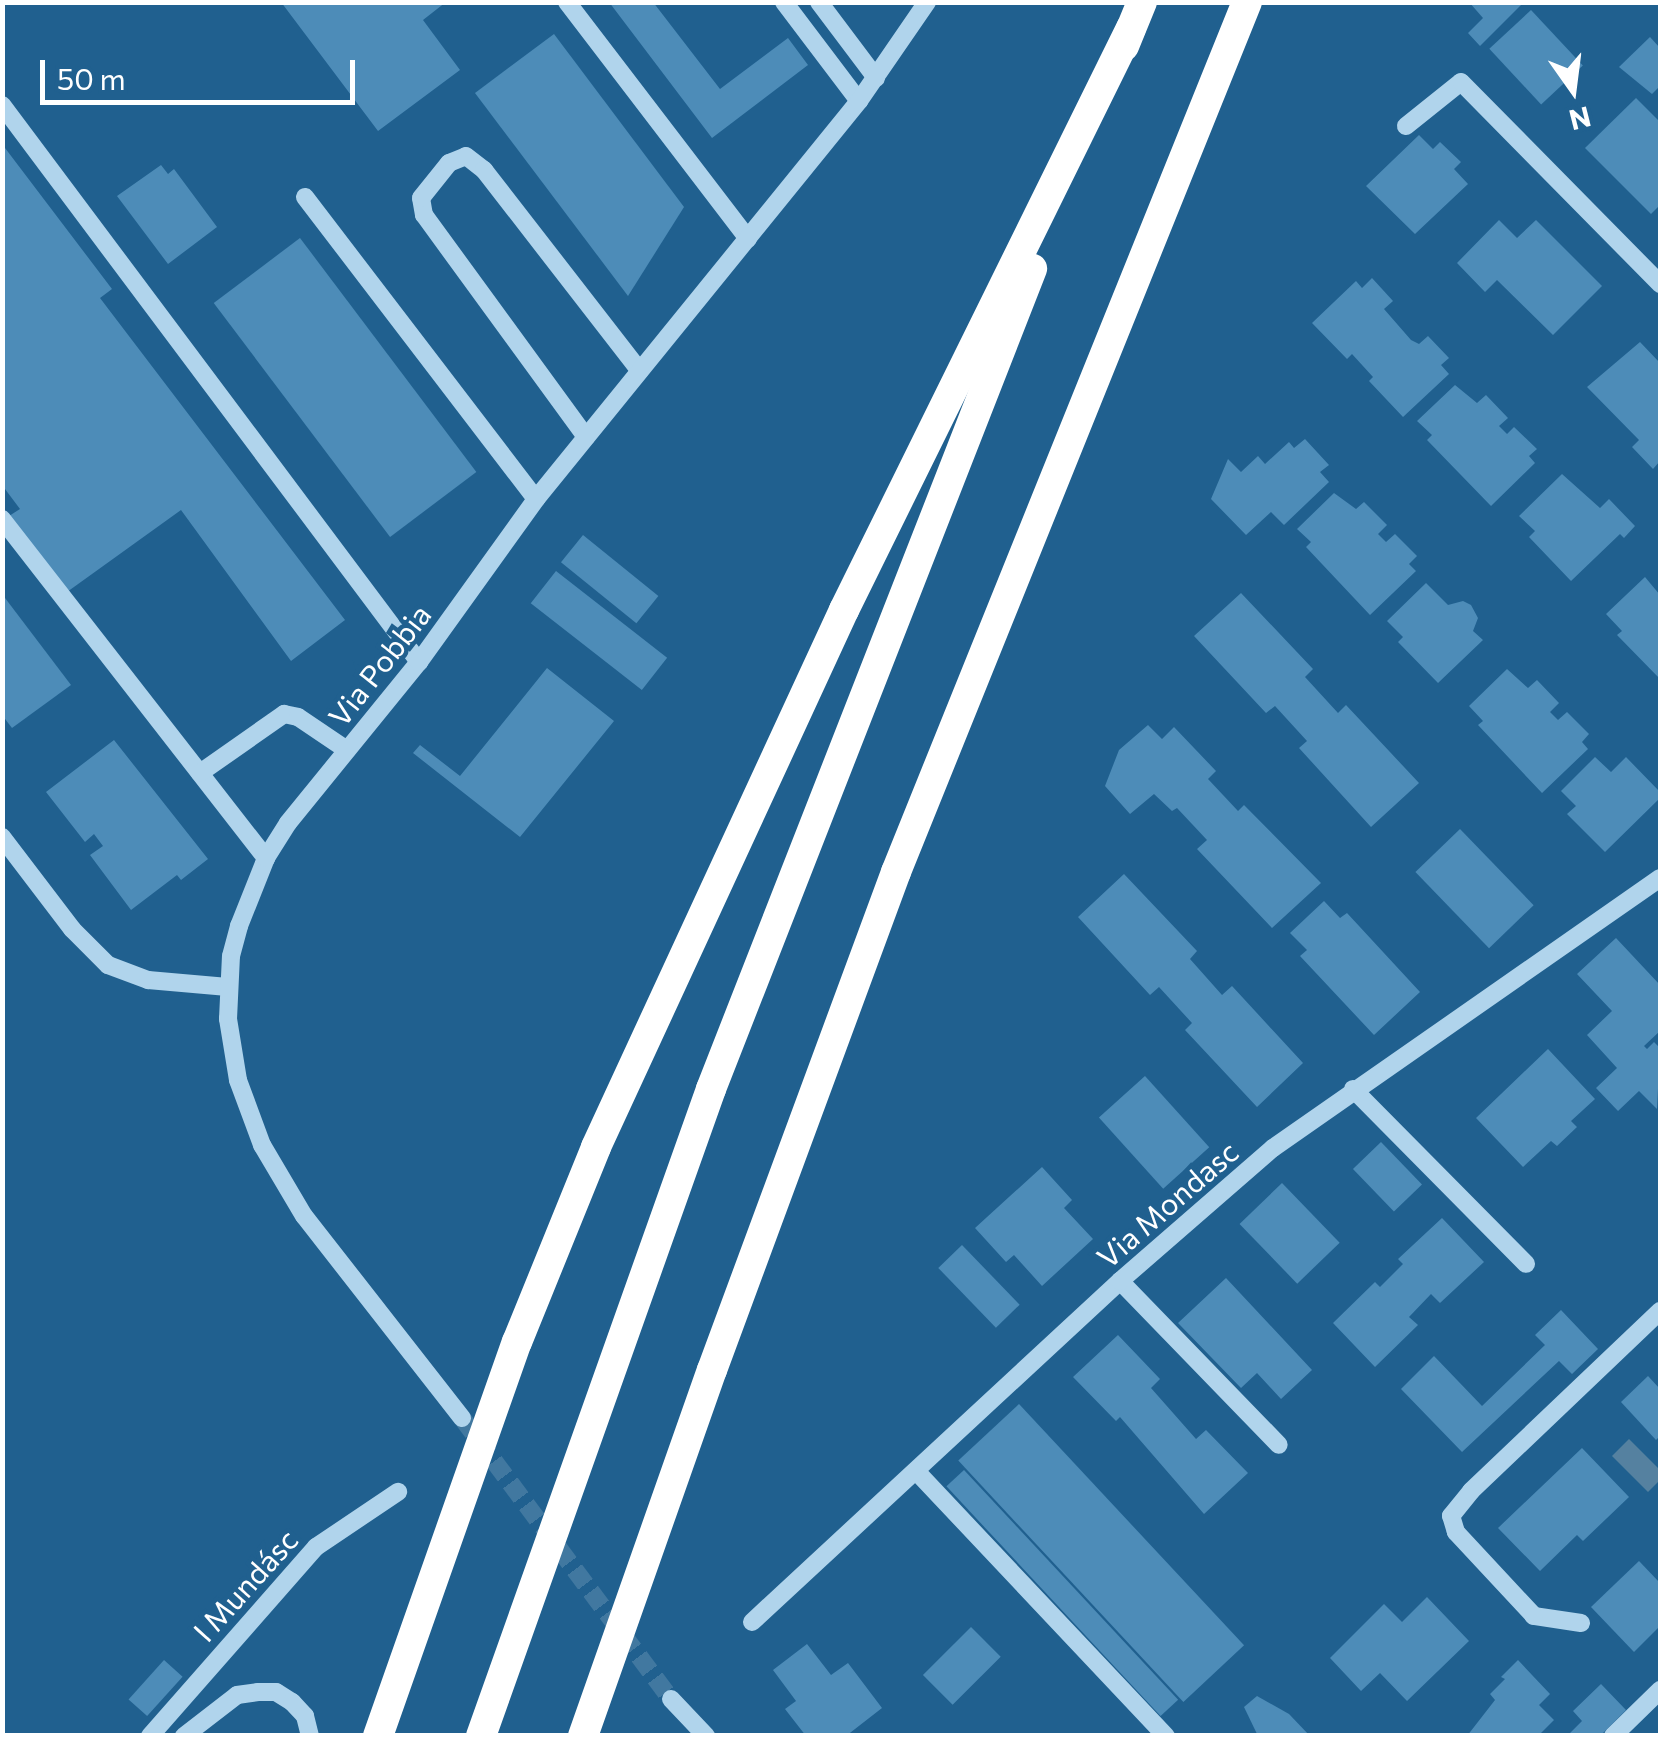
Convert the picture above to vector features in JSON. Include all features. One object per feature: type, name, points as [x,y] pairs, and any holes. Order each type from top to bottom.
[{"type":"highway","points":[[583,1736],[712,1370],[903,854],[1247,2]]},
{"type":"highway","points":[[378,1736],[504,1377],[596,1147],[844,610],[1136,15]]},
{"type":"highway","points":[[481,1736],[639,1284],[794,868],[1136,15]]},
{"type":"street","points":[[567,2],[748,238]]},
{"type":"street","points":[[784,2],[859,101]]},
{"type":"street","points":[[819,2],[876,78]]},
{"type":"street","name":"Via Pobbia","points":[[462,1418],[304,1216],[269,1160],[238,1080],[228,1019],[228,986],[239,926],[266,858],[418,662],[536,500],[859,101],[927,2]]},
{"type":"street","points":[[1406,126],[1461,82],[1660,284]]},
{"type":"street","points":[[2,105],[418,662]]},
{"type":"street","points":[[586,437],[424,215],[421,198],[449,163],[466,156],[484,170],[640,371]]},
{"type":"street","points":[[305,197],[536,500]]},
{"type":"street","points":[[2,519],[266,858]]},
{"type":"street","points":[[200,773],[284,714],[298,717],[348,750]]},
{"type":"street","points":[[2,837],[72,929],[108,965],[148,980],[228,986]]},
{"type":"street","name":"Via Mondasc","points":[[752,1622],[1120,1280],[1273,1148],[1660,878]]},
{"type":"street","points":[[1354,1089],[1526,1264]]},
{"type":"street","points":[[1120,1280],[1279,1446]]},
{"type":"street","points":[[1581,1623],[1534,1616],[1456,1532],[1451,1516],[1470,1491],[1660,1311]]},
{"type":"street","points":[[917,1472],[1166,1736]]},
{"type":"street","name":"I Mundásc","points":[[150,1736],[316,1547],[398,1492]]},
{"type":"street","points":[[1613,1736],[1660,1690]]},
{"type":"street","points":[[184,1736],[237,1694],[258,1692],[276,1692],[292,1702],[305,1716],[310,1736]]},
{"type":"street","points":[[671,1698],[706,1736]]},
{"type":"water","points":[[1629,1439],[1660,1470],[1660,1480],[1648,1492],[1612,1456]]},
{"type":"building","points":[[281,2],[446,2],[423,20],[460,70],[378,131]]},
{"type":"building","points":[[609,2],[653,2],[720,89],[788,38],[808,65],[712,138]]},
{"type":"building","points":[[1469,2],[1524,2],[1480,46],[1468,33],[1483,18]]},
{"type":"building","points":[[1531,10],[1583,66],[1541,104],[1489,49]]},
{"type":"building","points":[[554,34],[684,207],[628,296],[475,93]]},
{"type":"building","points":[[1650,37],[1660,48],[1660,86],[1652,94],[1619,67]]},
{"type":"building","points":[[1636,98],[1660,122],[1660,205],[1651,214],[1585,148]]},
{"type":"building","points":[[1419,135],[1433,149],[1440,142],[1461,162],[1454,169],[1468,184],[1415,234],[1366,186]]},
{"type":"building","points":[[2,144],[112,289],[100,298],[345,620],[291,661],[181,510],[67,592],[9,516],[20,509],[2,485]]},
{"type":"building","points":[[161,165],[168,174],[174,169],[217,227],[168,264],[117,196]]},
{"type":"building","points":[[1499,220],[1517,238],[1536,220],[1602,286],[1553,335],[1497,280],[1485,292],[1457,263]]},
{"type":"building","points":[[300,238],[476,472],[390,537],[214,303]]},
{"type":"building","points":[[1372,278],[1393,301],[1384,309],[1411,340],[1419,344],[1428,336],[1449,358],[1441,365],[1449,374],[1403,417],[1369,381],[1373,377],[1352,354],[1347,359],[1312,323],[1356,281],[1362,288]]},
{"type":"building","points":[[1640,342],[1660,363],[1660,461],[1653,469],[1632,447],[1639,440],[1587,387]]},
{"type":"building","points":[[1455,385],[1477,403],[1486,395],[1508,418],[1499,426],[1507,434],[1514,427],[1537,449],[1529,456],[1535,463],[1491,506],[1427,440],[1432,435],[1417,421]]},
{"type":"building","points":[[1305,439],[1329,465],[1320,472],[1329,482],[1284,525],[1271,512],[1246,535],[1211,499],[1228,459],[1241,472],[1258,456],[1265,464],[1289,442],[1294,448]]},
{"type":"building","points":[[1562,474],[1600,508],[1609,499],[1635,526],[1624,538],[1620,534],[1571,581],[1529,537],[1535,531],[1519,516]]},
{"type":"building","points":[[1334,493],[1356,509],[1364,502],[1387,525],[1378,534],[1386,542],[1395,534],[1417,556],[1409,564],[1416,571],[1370,615],[1306,547],[1311,542],[1297,529]]},
{"type":"building","points":[[583,535],[658,596],[636,623],[561,562]]},
{"type":"building","points":[[556,571],[667,658],[642,690],[531,603]]},
{"type":"building","points":[[1645,577],[1660,595],[1660,679],[1617,635],[1622,631],[1606,614]]},
{"type":"building","points":[[1426,583],[1448,605],[1463,601],[1471,605],[1478,618],[1473,631],[1483,640],[1438,683],[1398,642],[1403,637],[1387,621]]},
{"type":"building","points":[[1241,593],[1313,669],[1305,677],[1338,713],[1346,705],[1419,783],[1371,827],[1299,748],[1307,741],[1275,706],[1266,713],[1194,636]]},
{"type":"building","points":[[2,594],[71,685],[12,728],[2,715]]},
{"type":"building","points":[[547,668],[614,721],[520,837],[413,753],[420,745],[460,776]]},
{"type":"building","points":[[1507,669],[1528,688],[1537,680],[1559,703],[1550,712],[1558,720],[1567,712],[1589,734],[1582,742],[1588,749],[1542,793],[1478,725],[1483,721],[1469,706]]},
{"type":"building","points":[[1148,725],[1162,739],[1174,727],[1216,771],[1208,779],[1238,811],[1244,805],[1321,883],[1272,928],[1197,849],[1207,840],[1177,808],[1172,811],[1154,794],[1130,814],[1105,786],[1119,750]]},
{"type":"building","points":[[114,740],[208,859],[181,880],[177,875],[131,910],[90,855],[103,846],[94,834],[85,842],[46,792]]},
{"type":"building","points":[[1595,757],[1611,772],[1626,757],[1660,792],[1660,798],[1605,852],[1567,814],[1576,806],[1561,791]]},
{"type":"building","points":[[1460,829],[1534,905],[1489,948],[1415,872]]},
{"type":"building","points":[[1124,874],[1197,951],[1190,959],[1222,995],[1232,986],[1303,1063],[1257,1107],[1185,1030],[1192,1023],[1159,987],[1150,995],[1078,917]]},
{"type":"building","points":[[1324,901],[1340,918],[1347,913],[1420,992],[1374,1035],[1300,956],[1307,950],[1290,933]]},
{"type":"building","points":[[1616,938],[1660,985],[1660,1031],[1644,1046],[1647,1049],[1654,1042],[1660,1048],[1657,1109],[1639,1091],[1618,1111],[1596,1088],[1617,1068],[1587,1035],[1612,1011],[1577,974]]},
{"type":"building","points":[[1548,1049],[1595,1099],[1571,1121],[1577,1127],[1557,1146],[1551,1141],[1523,1167],[1476,1118]]},
{"type":"building","points":[[1145,1076],[1209,1147],[1163,1189],[1099,1117]]},
{"type":"building","points":[[1381,1142],[1422,1184],[1394,1212],[1353,1169]]},
{"type":"building","points":[[1042,1167],[1072,1200],[1064,1208],[1093,1239],[1042,1286],[1014,1255],[1006,1262],[975,1228]]},
{"type":"building","points":[[1282,1183],[1340,1243],[1297,1284],[1240,1224]]},
{"type":"building","points":[[1442,1218],[1484,1262],[1440,1303],[1431,1294],[1409,1317],[1418,1325],[1375,1367],[1333,1323],[1375,1282],[1380,1287],[1403,1264],[1398,1259]]},
{"type":"building","points":[[962,1245],[1020,1305],[996,1328],[938,1268]]},
{"type":"building","points":[[1226,1278],[1312,1370],[1281,1399],[1257,1373],[1241,1388],[1178,1323]]},
{"type":"building","points":[[1561,1310],[1598,1349],[1572,1374],[1559,1361],[1462,1452],[1401,1389],[1434,1356],[1482,1406],[1545,1345],[1535,1335]]},
{"type":"building","points":[[1118,1335],[1160,1379],[1151,1388],[1196,1439],[1206,1430],[1248,1473],[1204,1514],[1120,1417],[1116,1421],[1073,1377]]},
{"type":"building","points":[[1648,1376],[1660,1389],[1660,1436],[1656,1440],[1621,1402]]},
{"type":"building","points":[[1019,1404],[1244,1645],[1183,1702],[958,1461]]},
{"type":"building","points":[[1582,1448],[1629,1497],[1583,1541],[1577,1535],[1540,1571],[1498,1528]]},
{"type":"building","points":[[964,1470],[1178,1700],[1161,1716],[946,1486]]},
{"type":"building","points":[[1639,1561],[1660,1583],[1660,1626],[1634,1652],[1591,1607]]},
{"type":"building","points":[[1427,1597],[1469,1641],[1407,1701],[1380,1673],[1361,1691],[1330,1658],[1384,1604],[1402,1622]]},
{"type":"building","points":[[971,1627],[1001,1657],[953,1705],[923,1675]]},
{"type":"building","points":[[807,1644],[831,1675],[848,1663],[882,1708],[846,1736],[806,1736],[785,1709],[796,1701],[773,1670]]},
{"type":"building","points":[[164,1660],[183,1677],[147,1716],[129,1699]]},
{"type":"building","points":[[1518,1660],[1550,1694],[1539,1705],[1554,1720],[1538,1736],[1467,1736],[1495,1700],[1490,1694],[1505,1679],[1501,1677]]},
{"type":"building","points":[[1601,1684],[1626,1710],[1600,1736],[1567,1736],[1582,1721],[1573,1711]]},
{"type":"building","points":[[1257,1696],[1289,1714],[1310,1736],[1258,1736],[1244,1707]]},
{"type":"tunnel","points":[[462,1418],[671,1699]]}]
